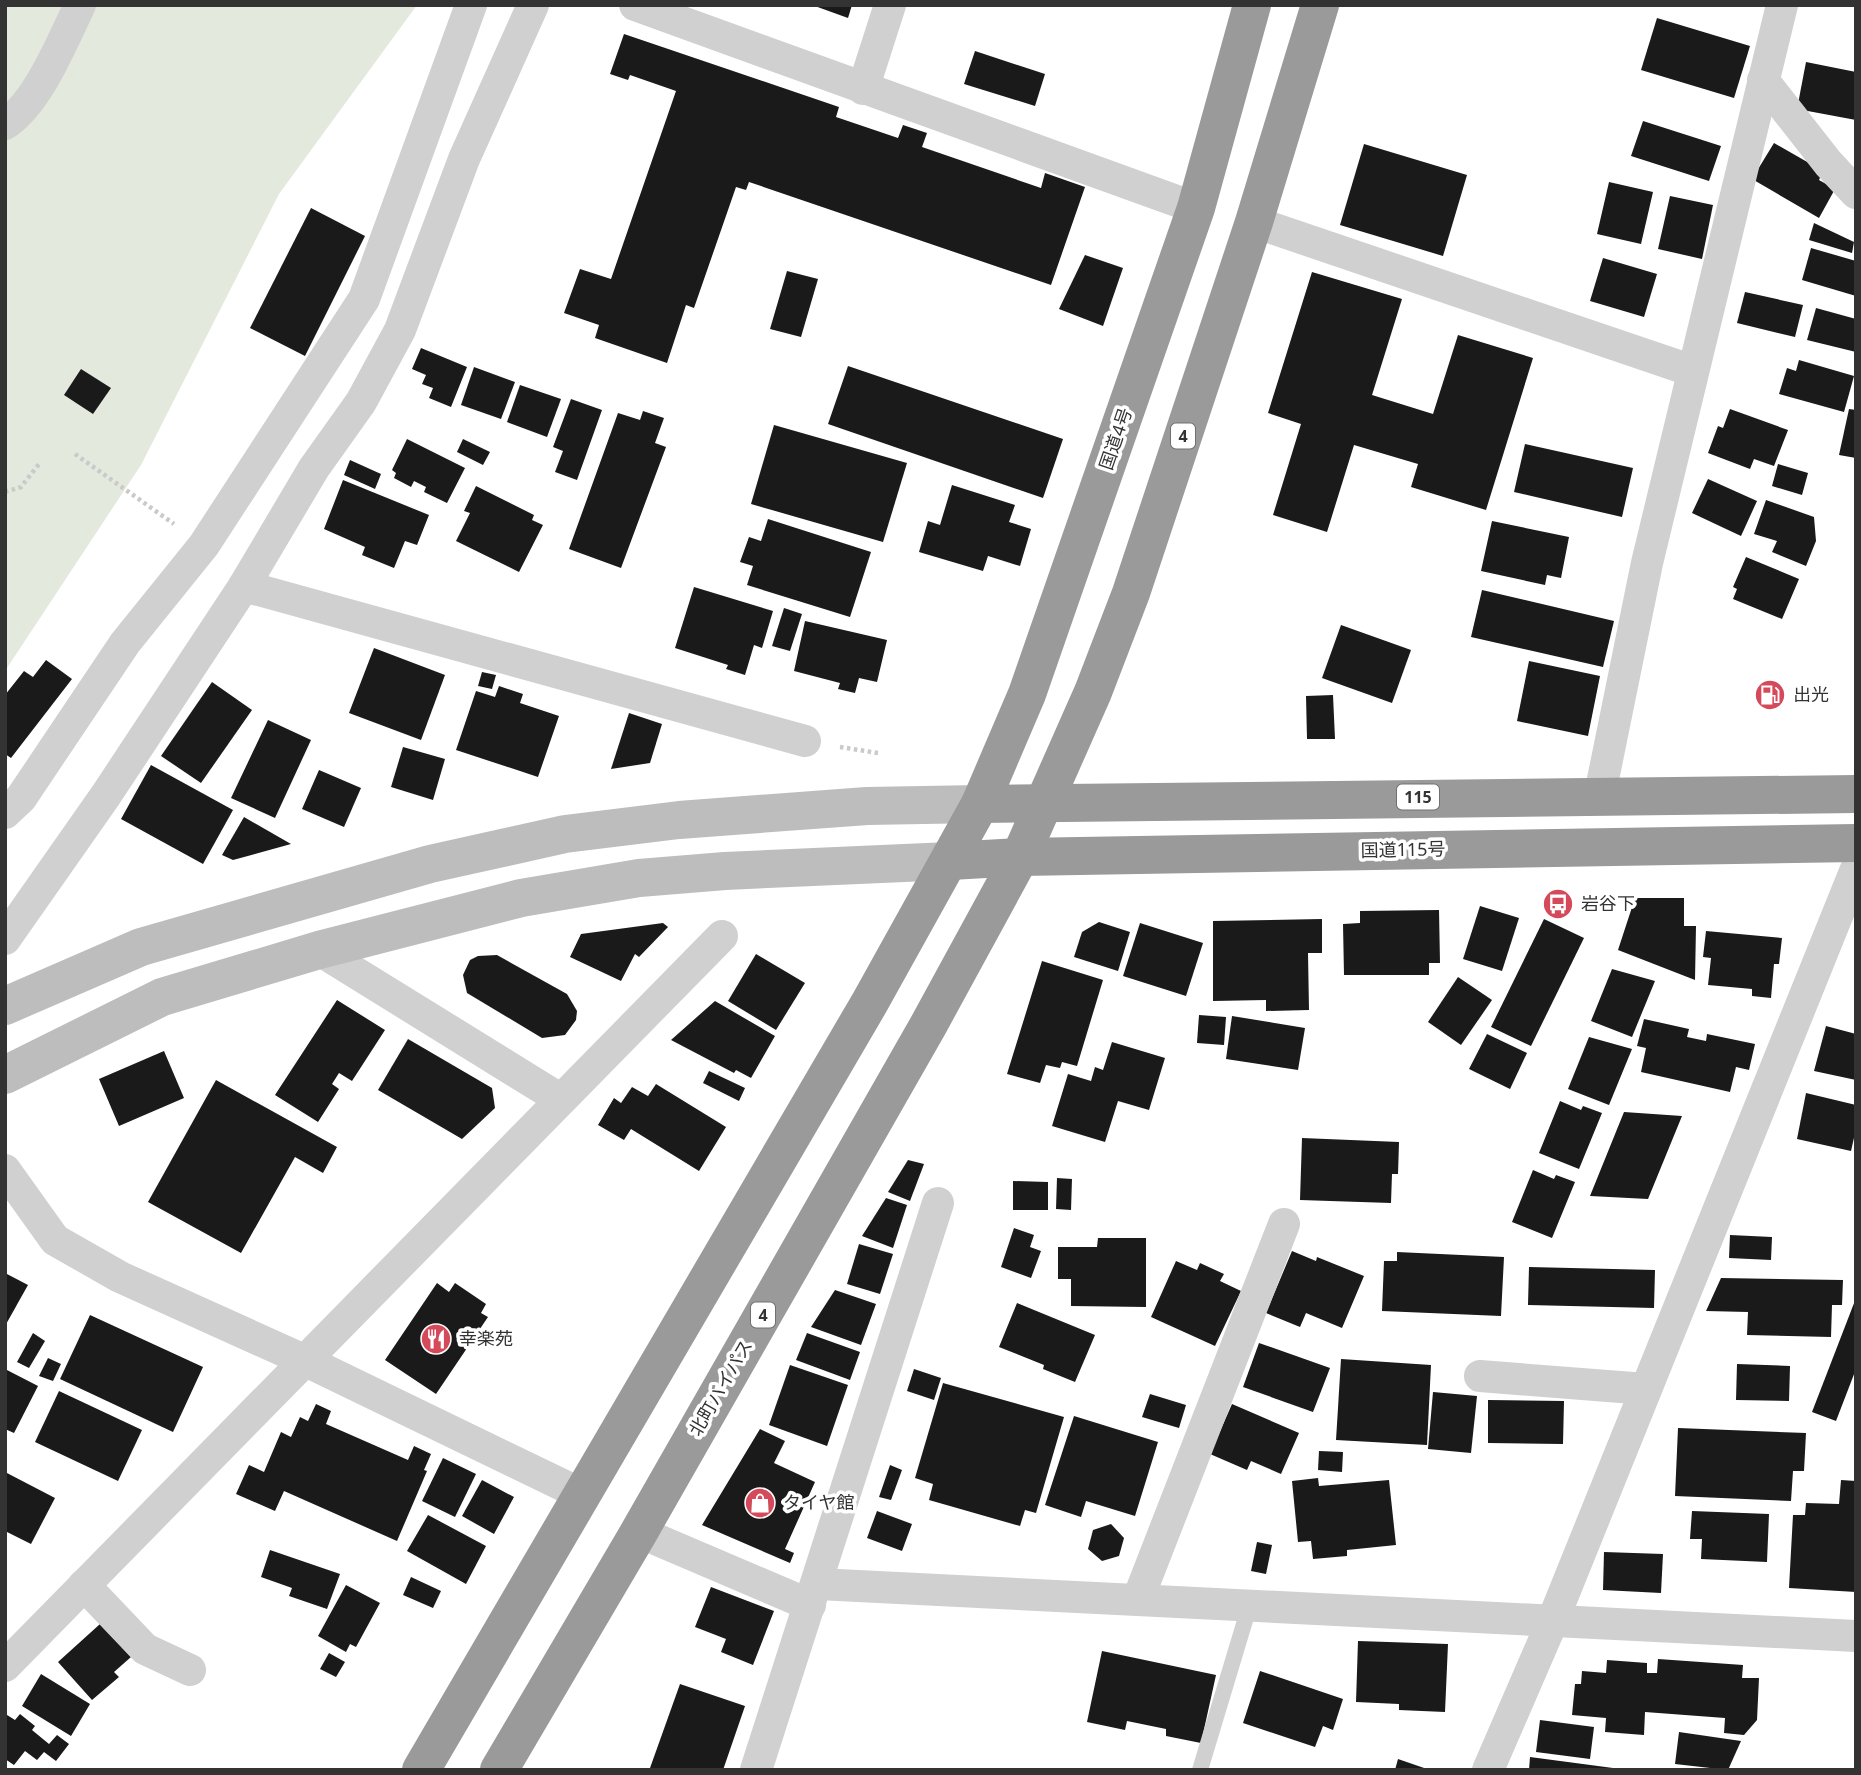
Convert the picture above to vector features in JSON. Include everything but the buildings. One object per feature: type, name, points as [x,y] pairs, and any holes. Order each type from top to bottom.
[{"type":"highway","name":"国道4号","points":[[950,861],[980,804],[1027,694],[1196,208],[1252,5]]},
{"type":"highway","name":"4","points":[[1020,857],[1093,692],[1131,593],[1254,222],[1320,5]]},
{"type":"highway","name":"115","points":[[980,804],[1600,794],[1856,794]]},
{"type":"highway","name":"国道115号","points":[[950,861],[1020,857],[1856,843]]},
{"type":"highway","name":"北町バイパス","points":[[499,1770],[639,1532],[929,1024],[1020,857]]},
{"type":"highway","points":[[421,1770],[950,861]]},
{"type":"street","points":[[5,124],[13,119],[41,82],[80,5]]},
{"type":"street","points":[[5,813],[21,798],[125,643],[204,545],[364,299],[471,5]]},
{"type":"street","points":[[5,939],[106,795],[244,586],[314,468],[361,402],[400,330],[464,159],[533,5]]},
{"type":"street","points":[[635,5],[1196,208]]},
{"type":"street","points":[[863,89],[890,5]]},
{"type":"street","points":[[1600,794],[1647,563],[1782,5]]},
{"type":"street","points":[[1763,80],[1828,163],[1856,193]]},
{"type":"street","points":[[1254,222],[1693,371]]},
{"type":"street","points":[[244,586],[805,741]]},
{"type":"street","points":[[5,1006],[141,947],[430,864],[565,834],[692,819],[867,806],[980,804]]},
{"type":"street","points":[[5,1074],[162,997],[319,950],[521,898],[639,878],[725,871],[950,861]]},
{"type":"street","points":[[1488,1770],[1553,1620],[1856,869]]},
{"type":"street","points":[[5,1666],[722,936]]},
{"type":"street","points":[[319,950],[560,1099]]},
{"type":"street","points":[[5,1170],[54,1240],[120,1277],[304,1360],[583,1495]]},
{"type":"street","points":[[756,1770],[938,1203]]},
{"type":"street","points":[[1138,1600],[1284,1224]]},
{"type":"street","points":[[1480,1376],[1646,1389]]},
{"type":"street","points":[[639,1532],[814,1594],[1250,1604],[1856,1636]]},
{"type":"street","points":[[84,1585],[145,1649],[190,1670]]},
{"type":"lane","points":[[1200,1770],[1250,1604]]},
{"type":"path","points":[[75,454],[204,545]]},
{"type":"path","points":[[5,492],[21,488],[39,464]]},
{"type":"shaded area","points":[[5,5],[417,5],[279,194],[141,465],[7,668]]},
{"type":"place","name":"出光","points":[[1770,695]]},
{"type":"place","name":"岩谷下","points":[[1558,904]]},
{"type":"place","name":"幸楽苑","points":[[436,1339]]},
{"type":"place","name":"タイヤ館","points":[[760,1503]]}]
